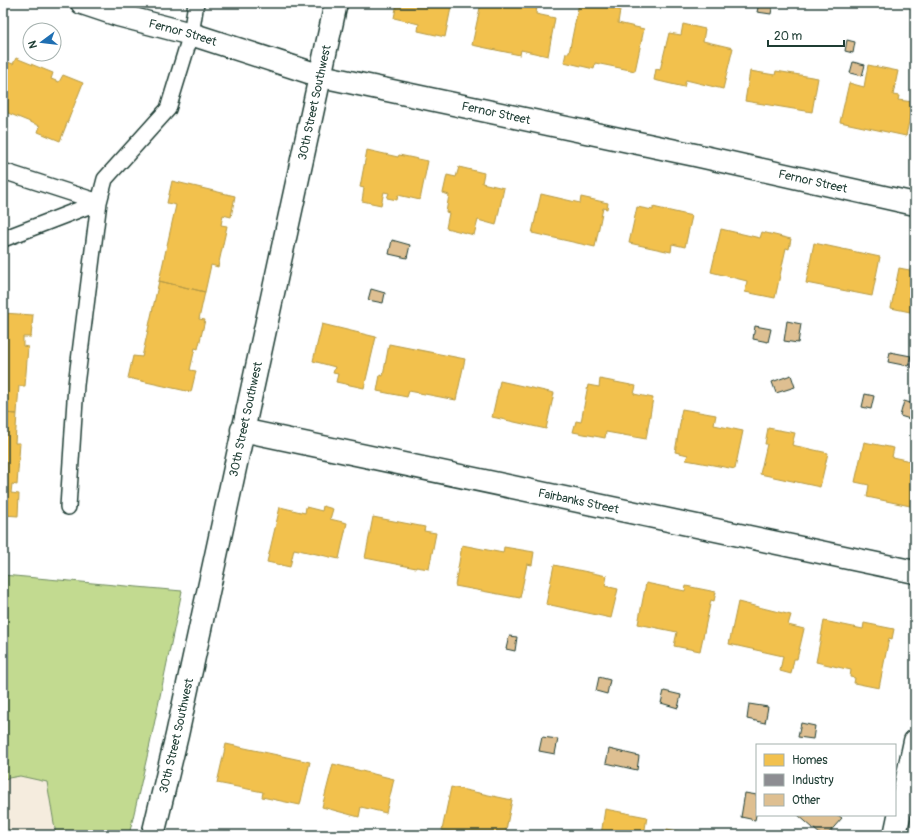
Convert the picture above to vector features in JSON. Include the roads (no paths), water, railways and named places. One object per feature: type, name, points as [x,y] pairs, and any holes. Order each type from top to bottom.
[{"type":"street","name":"Fernor Street","points":[[82,3],[118,15],[191,34],[321,76],[695,155],[915,204]]},
{"type":"street","name":"30th Street Southwest","points":[[153,835],[177,734],[336,3]]},
{"type":"street","name":"Fairbanks Street","points":[[242,430],[915,572]]},
{"type":"street","points":[[895,835],[910,791],[915,741]]},
{"type":"lane","points":[[68,507],[76,385],[99,202],[105,179],[168,109],[191,34],[196,3]]},
{"type":"lane","points":[[3,171],[99,202]]},
{"type":"lane","points":[[3,238],[99,202]]}]
